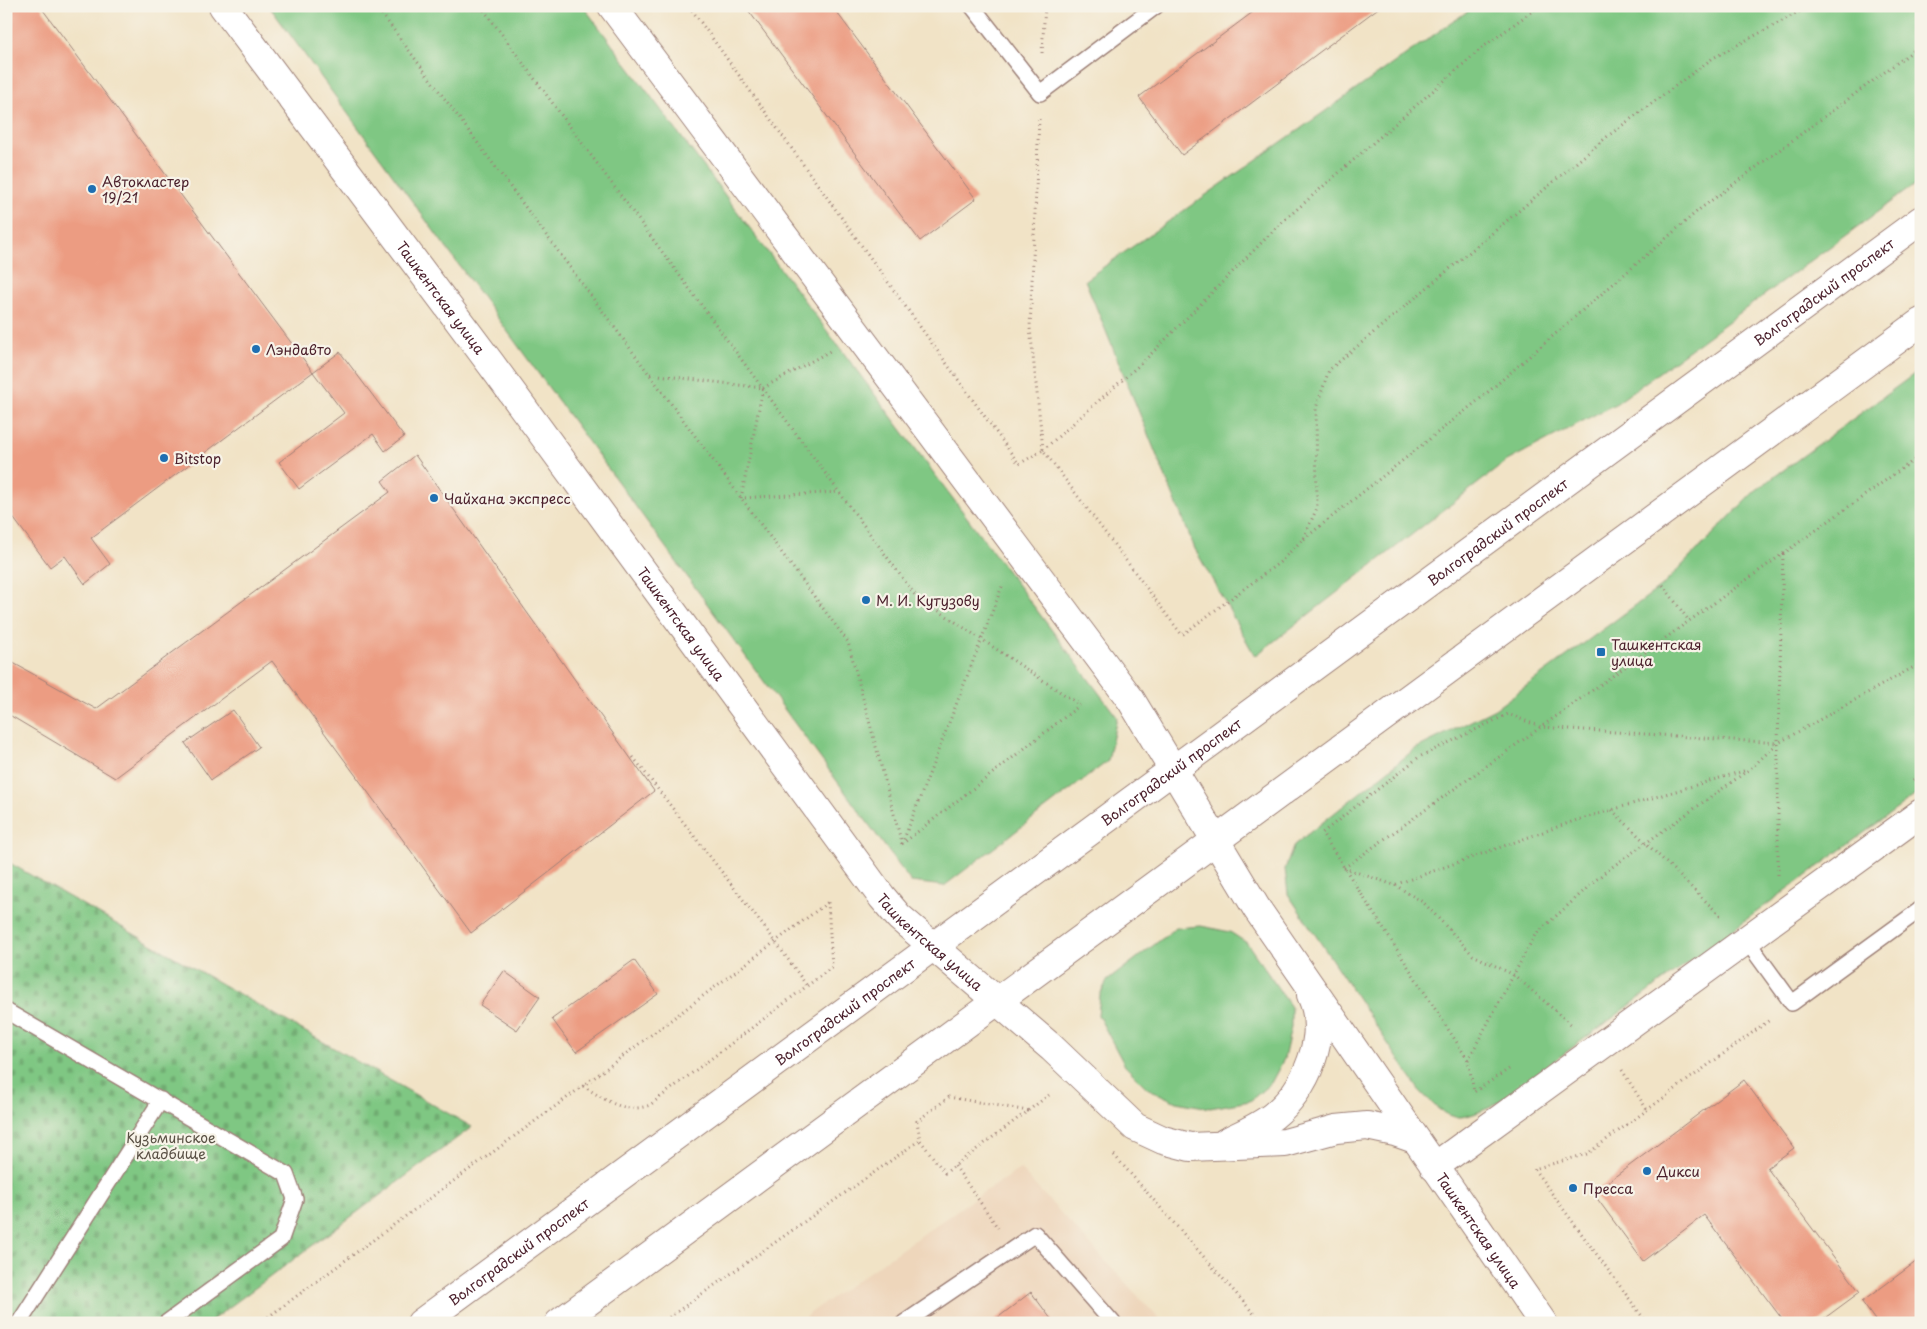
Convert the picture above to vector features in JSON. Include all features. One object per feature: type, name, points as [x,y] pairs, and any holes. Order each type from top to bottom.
[{"type":"main road","name":"Ташкентская улица","points":[[223,6],[491,364],[882,897],[899,917],[997,1001],[1135,1126],[1163,1140],[1190,1147],[1285,1143],[1336,1129],[1368,1126],[1415,1139]]},
{"type":"main road","name":"Ташкентская улица","points":[[612,6],[1131,700],[1257,909],[1543,1323]]},
{"type":"main road","name":"Волгоградский проспект","points":[[421,1323],[1921,220]]},
{"type":"main road","points":[[559,1323],[1921,322]]},
{"type":"main road","points":[[1434,1167],[1921,813]]},
{"type":"main road","name":"Ташкентская улица","points":[[1218,1146],[1273,1116],[1289,1102],[1308,1069],[1316,1040],[1317,1020],[1314,1000],[1300,972]]},
{"type":"lane","points":[[972,6],[1040,93],[1156,6]]},
{"type":"lane","points":[[1746,941],[1792,1004],[1921,909]]},
{"type":"lane","points":[[6,1011],[286,1174],[295,1199],[281,1239],[166,1323]]},
{"type":"lane","points":[[19,1323],[161,1100]]},
{"type":"lane","points":[[904,1323],[1034,1234],[1113,1323]]},
{"type":"path","points":[[376,6],[848,642],[902,844]]},
{"type":"path","points":[[481,6],[915,595],[1080,705],[902,844]]},
{"type":"path","points":[[689,6],[1019,464],[1044,450],[1145,360],[1280,224],[1482,48],[1539,6]]},
{"type":"path","points":[[1303,539],[1317,508],[1316,408],[1329,370],[1608,136],[1713,58],[1810,6]]},
{"type":"path","points":[[1040,93],[1030,328],[1044,450],[1182,635],[1280,562],[1303,539],[1481,398],[1700,209],[1921,45]]},
{"type":"path","points":[[650,374],[763,388],[839,346]]},
{"type":"path","points":[[741,498],[763,388]]},
{"type":"path","points":[[1344,868],[1921,454]]},
{"type":"path","points":[[741,498],[840,492]]},
{"type":"path","points":[[1778,918],[1778,743],[1783,553]]},
{"type":"path","points":[[902,844],[1004,579]]},
{"type":"path","points":[[1663,585],[1689,620]]},
{"type":"path","points":[[1468,1060],[1536,935],[1605,872],[1750,769],[1778,743],[1921,663]]},
{"type":"path","points":[[1474,1092],[1468,1060],[1322,833],[1419,757],[1508,714],[1540,727],[1778,743]]},
{"type":"path","points":[[634,757],[775,941],[807,986]]},
{"type":"path","points":[[1394,885],[1612,810],[1750,769]]},
{"type":"path","points":[[1612,810],[1746,941]]},
{"type":"path","points":[[1344,868],[1394,885],[1424,903],[1473,954],[1514,976],[1600,1048],[1618,1065],[1647,1110]]},
{"type":"path","points":[[260,1323],[583,1086],[828,902],[832,967],[650,1105],[638,1110],[627,1110],[616,1106],[583,1086]]},
{"type":"path","points":[[1647,1323],[1534,1169],[1587,1154],[1792,1004]]},
{"type":"path","points":[[1028,1111],[949,1097],[917,1121],[920,1140],[945,1174],[955,1166],[1028,1111],[1049,1095]]},
{"type":"path","points":[[661,1323],[920,1140]]},
{"type":"path","points":[[1112,1152],[1262,1323]]},
{"type":"path","points":[[955,1166],[1013,1248]]},
{"type":"shaded area","points":[[1020,1169],[1163,1323],[796,1323],[976,1197]]},
{"type":"green space","points":[[269,6],[583,6],[1117,717],[1108,761],[944,886],[911,882]]},
{"type":"green space","points":[[1475,6],[1921,6],[1921,180],[1617,403],[1507,461],[1255,656],[1195,549],[1085,280]]},
{"type":"green space","points":[[1921,369],[1921,791],[1493,1106],[1480,1112],[1460,1117],[1445,1113],[1419,1090],[1288,894],[1285,869],[1294,845],[1415,749],[1495,709],[1663,585],[1755,491]]},
{"type":"green space","name":"Кузьминское кладбище","points":[[6,861],[472,1127],[208,1323],[6,1323]]},
{"type":"green space","points":[[1201,926],[1230,932],[1247,943],[1291,1007],[1291,1027],[1284,1059],[1271,1083],[1250,1101],[1210,1108],[1176,1102],[1147,1088],[1125,1066],[1098,1015],[1100,995],[1107,981],[1176,928]]},
{"type":"building","name":"Автокластер 19/21","points":[[6,6],[40,6],[313,372],[91,538],[110,564],[85,584],[65,556],[50,567],[6,508]]},
{"type":"building","points":[[745,6],[832,6],[976,199],[920,241]]},
{"type":"building","points":[[1261,6],[1381,6],[1182,155],[1139,97]]},
{"type":"building","points":[[340,352],[404,437],[385,451],[373,434],[299,489],[279,462],[344,413],[313,372]]},
{"type":"building","points":[[415,455],[654,791],[471,933],[272,661],[115,778],[6,713],[6,659],[96,709],[390,492],[382,481]]},
{"type":"building","points":[[233,710],[259,747],[211,780],[185,743]]},
{"type":"building","points":[[634,960],[658,994],[576,1052],[552,1019]]},
{"type":"building","points":[[504,971],[540,997],[517,1030],[480,1005]]},
{"type":"building","points":[[1744,1080],[1794,1148],[1767,1168],[1860,1292],[1818,1323],[1785,1323],[1704,1215],[1643,1261],[1593,1193]]},
{"type":"building","points":[[1921,1258],[1921,1323],[1877,1323],[1862,1302]]},
{"type":"building","points":[[1031,1292],[1054,1323],[991,1323]]},
{"type":"place","name":"Автокластер 19/21","points":[[92,189]]},
{"type":"place","name":"Лэндавто","points":[[256,349]]},
{"type":"place","name":"Bitstop","points":[[164,458]]},
{"type":"place","name":"Чайхана экспресс","points":[[434,498]]},
{"type":"place","name":"М. И. Кутузову","points":[[866,600]]},
{"type":"place","name":"Ташкентская улица","points":[[1601,652]]},
{"type":"place","name":"Дикси","points":[[1647,1171]]},
{"type":"place","name":"Пресса","points":[[1573,1188]]}]
